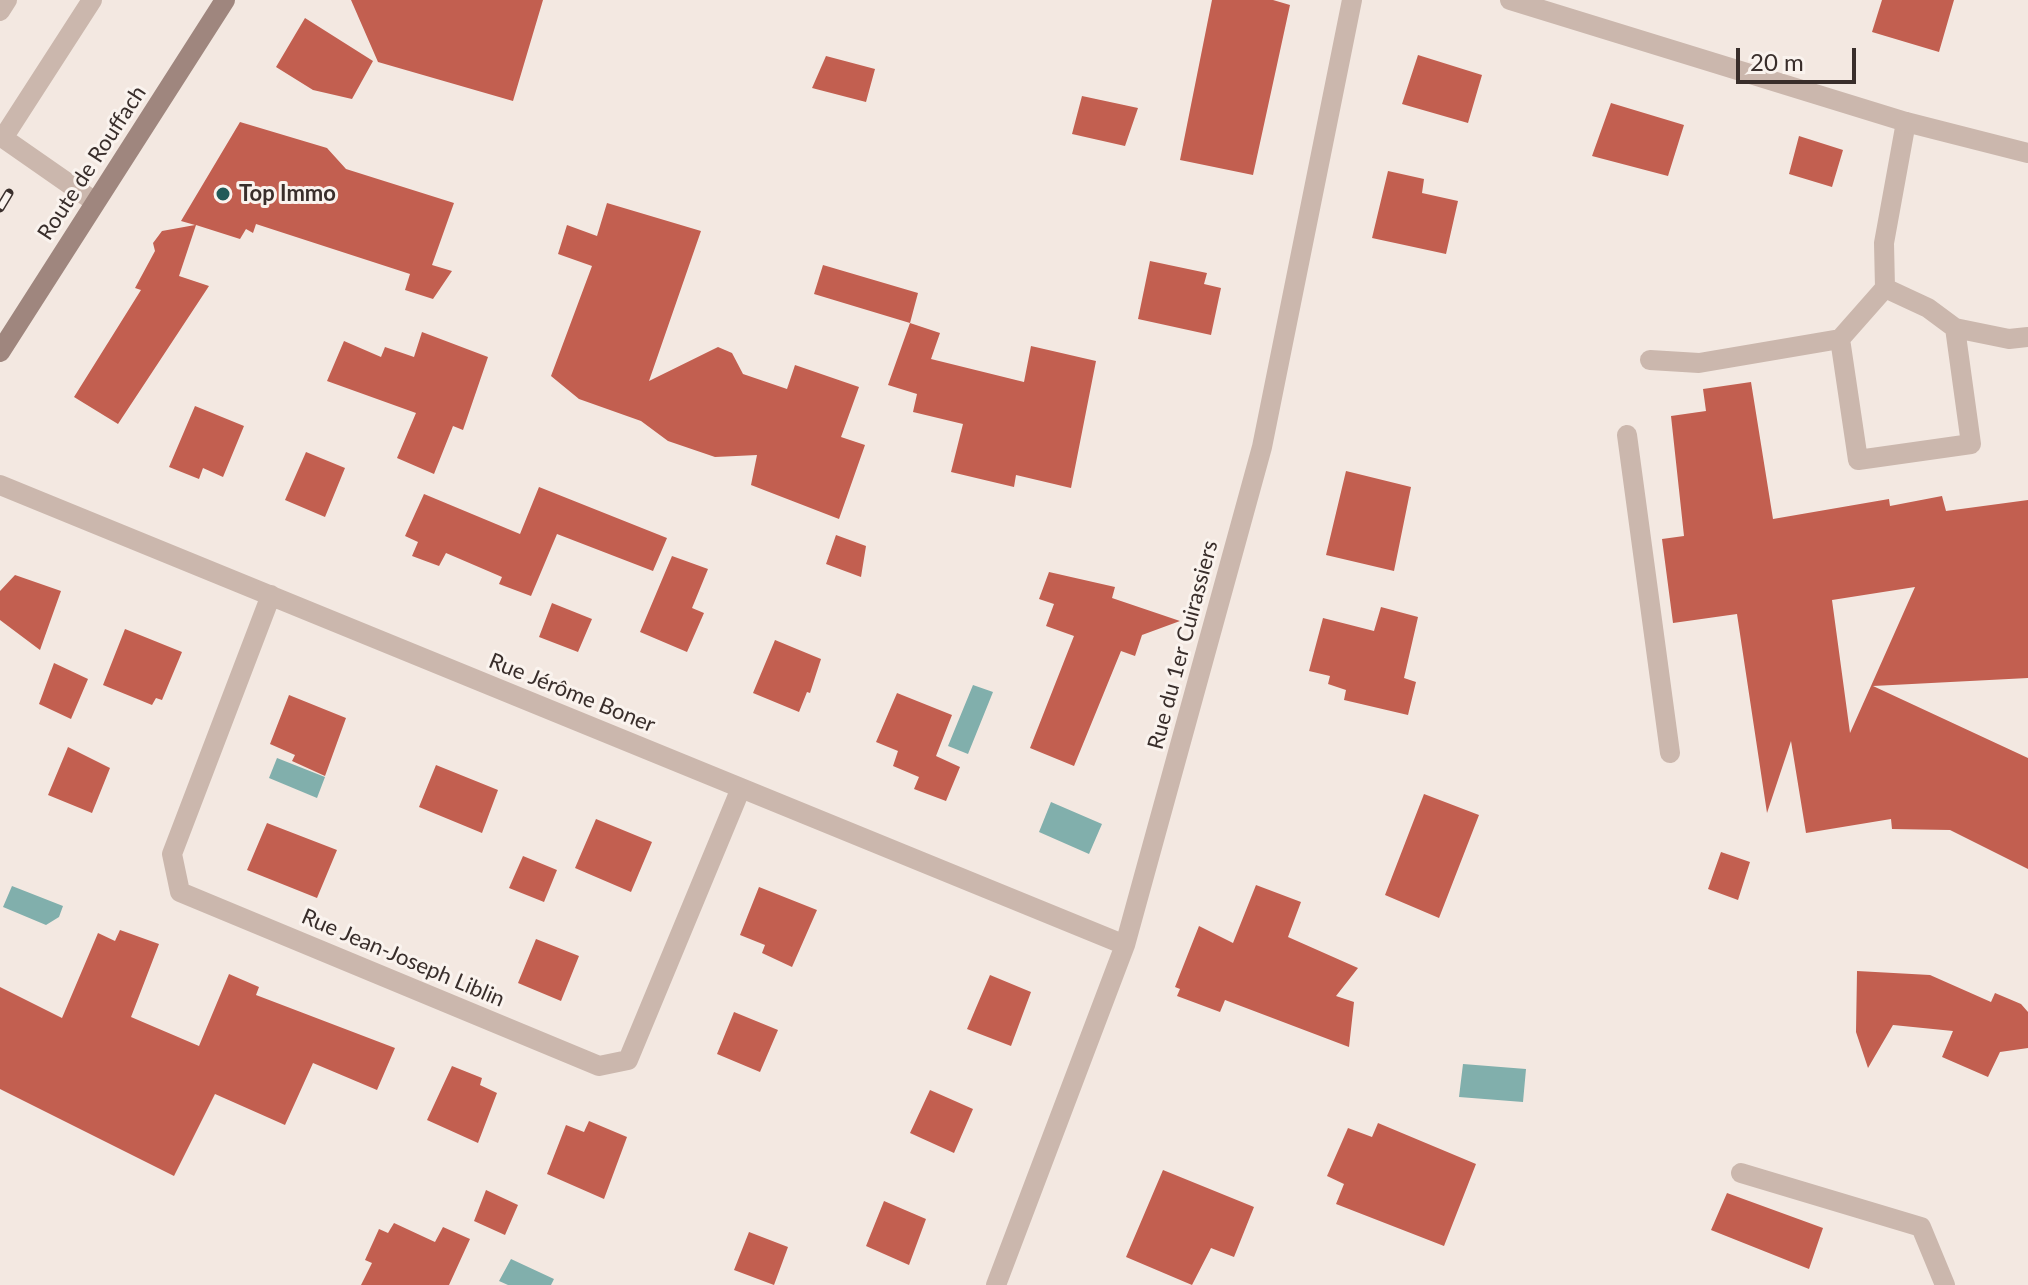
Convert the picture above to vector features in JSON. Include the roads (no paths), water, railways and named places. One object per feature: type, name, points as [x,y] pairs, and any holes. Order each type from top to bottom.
[{"type":"main road","name":"Route de Rouffach","points":[[0,352],[225,0]]},
{"type":"street","points":[[0,11],[7,0]]},
{"type":"street","points":[[92,0],[3,138],[95,202]]},
{"type":"street","name":"Rue du 1er Cuirassiers","points":[[996,1285],[1125,945],[1262,447],[1352,0]]},
{"type":"street","points":[[1510,0],[1906,122],[2028,153]]},
{"type":"street","points":[[1650,360],[1699,363],[1840,339],[1885,288],[1884,243],[1906,122]]},
{"type":"street","points":[[1885,288],[1928,308],[1955,328],[2009,339],[2028,337]]},
{"type":"street","points":[[1840,339],[1858,460],[1971,444],[1955,328]]},
{"type":"street","points":[[1627,435],[1670,753]]},
{"type":"street","name":"Rue Jérôme Boner","points":[[0,485],[1125,945]]},
{"type":"street","name":"Rue Jean-Joseph Liblin","points":[[271,595],[172,854],[180,892],[599,1066],[628,1060],[741,788]]},
{"type":"street","points":[[1741,1173],[1921,1227],[1945,1285]]},
{"type":"water","points":[[973,685],[993,692],[968,754],[948,746]]},
{"type":"water","points":[[277,758],[325,777],[317,798],[269,778]]},
{"type":"water","points":[[1051,802],[1102,824],[1089,854],[1039,832]]},
{"type":"water","points":[[12,886],[63,906],[59,917],[46,925],[3,907]]},
{"type":"water","points":[[1463,1064],[1526,1069],[1523,1102],[1459,1097]]},
{"type":"water","points":[[511,1259],[554,1279],[551,1285],[508,1285],[499,1281]]},
{"type":"railway","points":[[0,208],[9,193]]},
{"type":"place","name":"Top Immo","points":[[223,194]]}]
